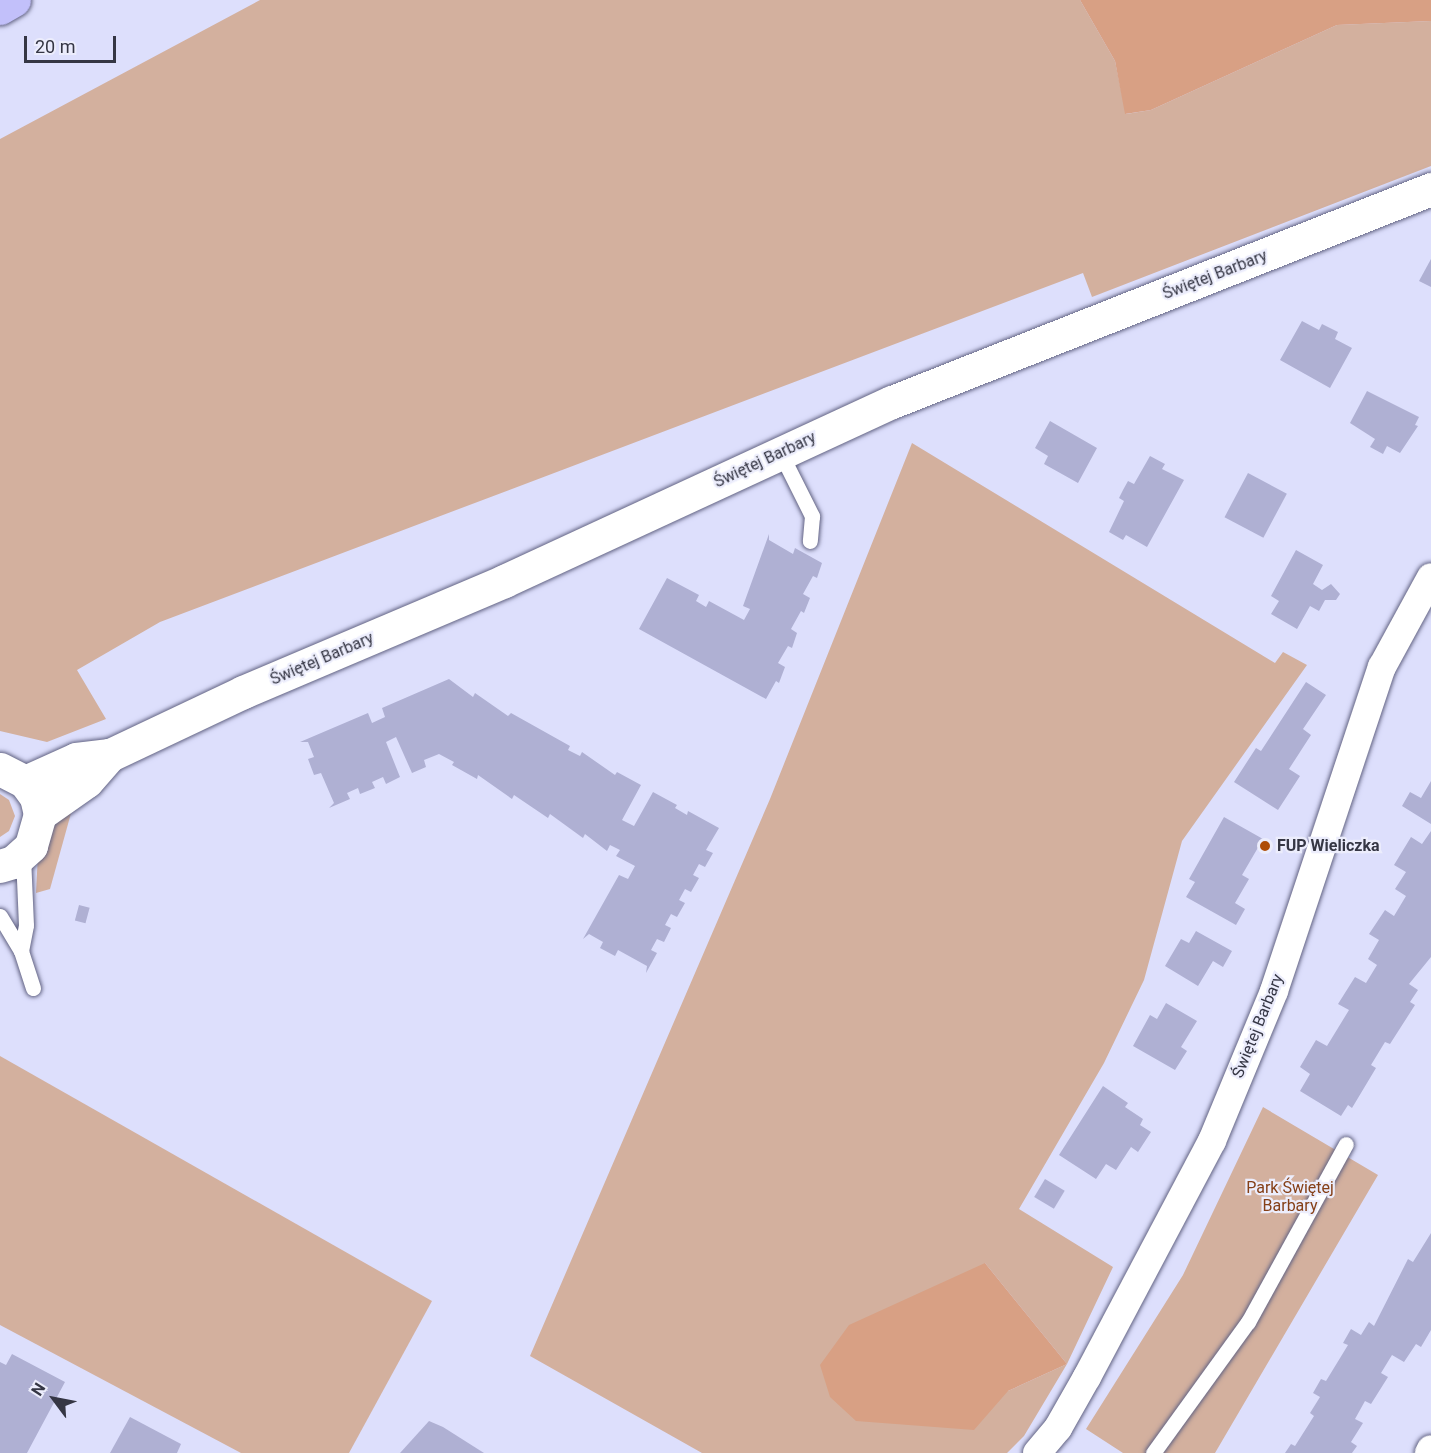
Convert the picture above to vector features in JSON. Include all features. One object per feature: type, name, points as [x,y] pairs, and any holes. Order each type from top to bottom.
[{"type":"main road","points":[[0,8],[14,0]]},
{"type":"street","name":"Świętej Barbary","points":[[13,776],[76,759],[110,754],[243,692],[514,576],[892,402],[1431,189]]},
{"type":"street","name":"Świętej Barbary","points":[[1037,1453],[1058,1428],[1087,1377],[1212,1141],[1274,991],[1382,667],[1431,577]]},
{"type":"street","name":"Świętej Barbary","points":[[40,814],[87,781],[110,754]]},
{"type":"street","points":[[12,860],[38,830],[40,814],[36,797],[13,776]]},
{"type":"lane","points":[[780,452],[812,516],[810,542]]},
{"type":"lane","points":[[12,860],[26,925],[21,951]]},
{"type":"lane","points":[[0,916],[21,951],[33,988]]},
{"type":"lane","points":[[1153,1453],[1248,1322],[1346,1144]]},
{"type":"green space","points":[[260,0],[1080,0],[1115,61],[1126,114],[1151,110],[1337,25],[1431,21],[1431,166],[1092,297],[1083,273],[160,622],[77,670],[106,719],[47,742],[0,731],[0,139]]},
{"type":"green space","points":[[912,443],[1275,663],[1283,652],[1307,665],[1182,841],[1144,980],[1104,1063],[1019,1209],[1113,1267],[1067,1364],[1024,1436],[1007,1453],[702,1453],[530,1356],[770,799]],"holes":[[[985,1263],[1067,1364],[1008,1391]]]},
{"type":"green space","points":[[0,794],[9,800],[15,816],[9,831],[0,837]]},
{"type":"green space","points":[[73,806],[50,889],[36,893],[38,854],[60,813]]},
{"type":"green space","points":[[0,1056],[432,1301],[349,1453],[241,1453],[0,1325]]},
{"type":"green space","name":"Park Świętej Barbary","points":[[1263,1107],[1378,1175],[1215,1453],[1123,1453],[1086,1429],[1183,1275]]},
{"type":"shaded area","points":[[1080,0],[1431,0],[1431,21],[1337,25],[1151,110],[1125,114],[1115,61]]},
{"type":"shaded area","points":[[985,1263],[1067,1364],[1008,1391],[974,1430],[856,1421],[830,1397],[820,1365],[849,1325]]},
{"type":"building","points":[[1431,259],[1431,287],[1419,281]]},
{"type":"building","points":[[1302,321],[1319,330],[1322,324],[1338,332],[1335,339],[1352,348],[1330,388],[1280,360]]},
{"type":"building","points":[[1367,391],[1419,417],[1415,425],[1418,426],[1400,453],[1387,446],[1383,454],[1370,447],[1375,439],[1350,423]]},
{"type":"building","points":[[1050,421],[1097,448],[1078,483],[1044,464],[1048,456],[1035,448]]},
{"type":"building","points":[[1150,456],[1165,464],[1162,469],[1184,480],[1147,547],[1126,535],[1123,540],[1109,532],[1124,501],[1119,498],[1123,490],[1128,481],[1134,484]]},
{"type":"building","points":[[1248,473],[1287,494],[1263,538],[1225,517]]},
{"type":"building","points":[[769,534],[769,540],[793,554],[795,548],[822,563],[817,578],[813,576],[803,594],[810,598],[804,613],[801,611],[791,629],[797,633],[792,648],[788,646],[778,663],[785,667],[779,683],[776,681],[766,699],[639,629],[667,578],[699,595],[696,601],[706,607],[709,601],[744,620],[750,609],[743,606]]},
{"type":"building","points":[[1296,550],[1323,565],[1313,584],[1322,590],[1331,584],[1340,594],[1336,600],[1325,600],[1319,611],[1310,606],[1297,629],[1271,614],[1279,601],[1271,596]]},
{"type":"building","points":[[449,679],[473,697],[475,693],[508,716],[511,713],[570,746],[568,750],[580,756],[582,752],[615,775],[617,772],[641,785],[622,820],[634,826],[653,792],[677,805],[675,808],[687,815],[688,811],[719,828],[706,850],[713,853],[705,867],[699,864],[693,875],[699,878],[691,892],[685,889],[679,900],[685,903],[677,917],[671,914],[665,925],[671,928],[664,942],[657,939],[651,950],[657,953],[646,973],[647,966],[618,950],[615,956],[600,948],[603,942],[589,934],[583,939],[619,875],[628,879],[635,866],[616,856],[620,850],[610,845],[607,851],[585,834],[583,838],[550,814],[548,818],[514,795],[512,799],[478,775],[477,779],[452,765],[454,762],[439,754],[424,760],[426,767],[412,773],[396,737],[386,742],[400,777],[386,784],[383,777],[372,782],[375,788],[360,794],[358,788],[347,793],[350,799],[329,808],[334,803],[321,773],[314,775],[308,759],[314,757],[308,742],[300,742],[368,713],[372,723],[385,717],[382,708]]},
{"type":"building","points":[[1306,682],[1326,695],[1303,729],[1311,735],[1289,769],[1300,776],[1278,810],[1234,782],[1256,748],[1261,751]]},
{"type":"building","points":[[1431,781],[1431,824],[1402,806],[1410,792],[1421,798]]},
{"type":"building","points":[[1224,817],[1263,839],[1242,875],[1249,879],[1235,903],[1245,909],[1236,925],[1186,897],[1195,882],[1189,879]]},
{"type":"building","points":[[1431,831],[1431,957],[1409,984],[1418,990],[1410,1002],[1415,1005],[1390,1044],[1385,1042],[1371,1065],[1376,1068],[1352,1108],[1348,1105],[1341,1116],[1300,1091],[1310,1074],[1300,1067],[1316,1040],[1327,1046],[1349,1010],[1338,1004],[1355,977],[1366,983],[1377,965],[1368,959],[1379,940],[1369,934],[1385,910],[1394,916],[1406,896],[1395,889],[1406,872],[1394,865],[1411,837],[1422,844]]},
{"type":"building","points":[[79,905],[90,908],[85,923],[75,920]]},
{"type":"building","points":[[1196,931],[1232,951],[1223,967],[1213,961],[1198,986],[1165,966],[1181,939],[1189,943]]},
{"type":"building","points":[[1166,1003],[1197,1021],[1181,1047],[1187,1051],[1175,1070],[1133,1046],[1150,1015],[1157,1019]]},
{"type":"building","points":[[1103,1086],[1128,1103],[1125,1107],[1143,1119],[1140,1125],[1151,1132],[1138,1152],[1131,1147],[1116,1170],[1106,1164],[1096,1179],[1059,1155]]},
{"type":"building","points":[[1045,1179],[1065,1191],[1054,1209],[1034,1197]]},
{"type":"building","points":[[1431,1233],[1431,1330],[1421,1347],[1416,1344],[1404,1362],[1392,1355],[1381,1373],[1388,1377],[1371,1404],[1365,1401],[1355,1419],[1363,1423],[1351,1442],[1357,1446],[1352,1453],[1285,1453],[1291,1444],[1295,1446],[1314,1416],[1310,1413],[1320,1397],[1313,1393],[1321,1379],[1326,1381],[1348,1345],[1343,1343],[1351,1329],[1361,1335],[1369,1322],[1374,1326],[1408,1259],[1413,1262]]},
{"type":"building","points":[[12,1354],[65,1382],[27,1453],[0,1453],[0,1362],[6,1365]]},
{"type":"building","points":[[130,1417],[181,1444],[177,1453],[110,1453]]},
{"type":"building","points":[[429,1421],[443,1427],[484,1453],[400,1453]]},
{"type":"place","name":"FUP Wieliczka","points":[[1265,846]]}]
